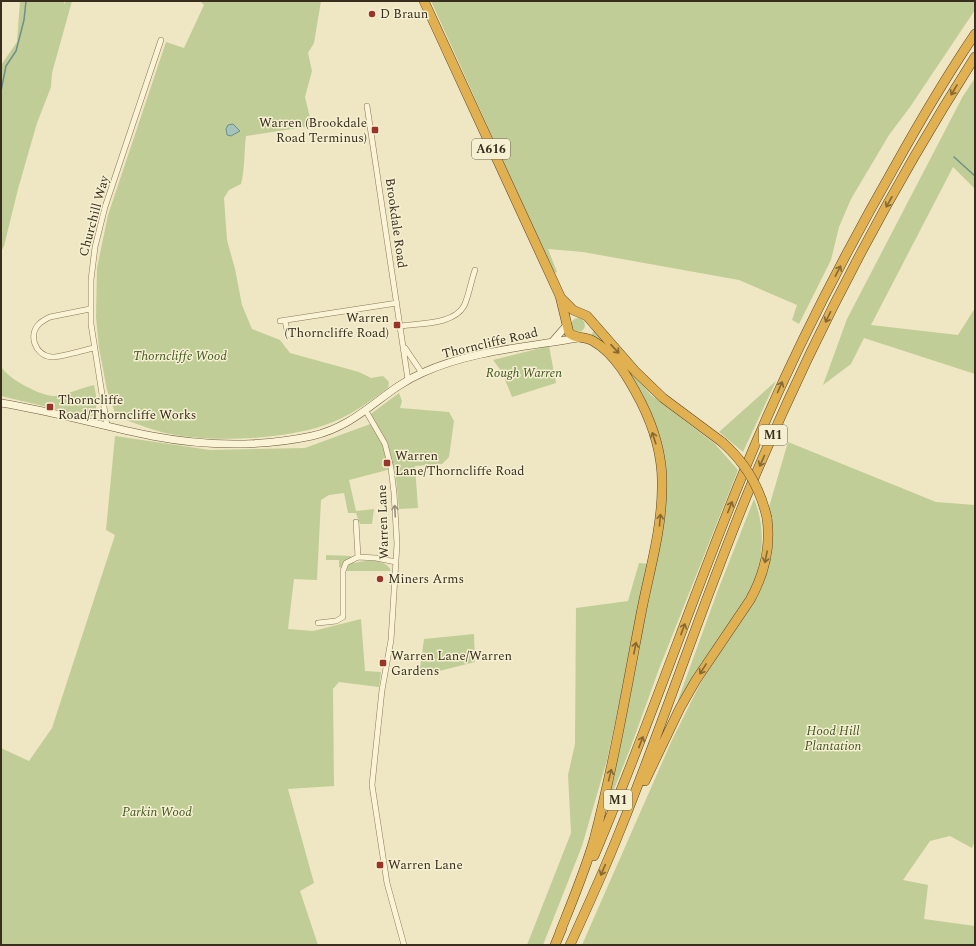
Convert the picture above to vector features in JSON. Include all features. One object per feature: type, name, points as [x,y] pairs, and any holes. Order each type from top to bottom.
[{"type":"highway","name":"A616","points":[[424,1],[560,296],[569,333],[580,337]]},
{"type":"highway","name":"M1","points":[[554,945],[632,766],[706,567],[782,384],[829,287],[877,197],[924,115],[975,34]]},
{"type":"highway","name":"M1","points":[[619,834],[749,491],[782,415],[828,318],[870,236],[913,158],[975,57]]},
{"type":"highway","name":"A616","points":[[560,296],[569,307],[579,313],[584,314],[590,319]]},
{"type":"highway","points":[[567,324],[571,316],[579,313]]},
{"type":"highway","name":"M1","points":[[570,945],[619,834],[680,708],[708,661],[740,616],[757,587],[767,549],[767,518],[761,496],[750,472],[737,456],[722,442],[663,398],[648,384],[601,334],[590,319]]},
{"type":"highway","points":[[580,337],[586,335],[591,329],[590,319]]},
{"type":"highway","name":"M1","points":[[560,932],[593,842],[613,761],[659,530],[662,486],[656,444],[641,403],[625,375],[607,352],[594,341],[580,337]]},
{"type":"street","name":"Churchill Way","points":[[107,426],[94,348],[90,309],[91,280],[95,247],[105,207],[161,40]]},
{"type":"street","name":"Brookdale Road","points":[[368,106],[408,380]]},
{"type":"street","points":[[401,326],[455,316],[464,305],[475,270]]},
{"type":"street","points":[[288,335],[283,320],[397,303]]},
{"type":"street","points":[[90,309],[50,317],[41,322],[35,329],[34,342],[41,353],[51,357],[94,348]]},
{"type":"street","name":"Thorncliffe Road","points":[[552,341],[567,324]]},
{"type":"street","name":"Thorncliffe Road","points":[[1,403],[153,437],[200,442],[243,443],[313,435],[335,429],[366,411],[408,380],[422,373],[460,359],[580,337]]},
{"type":"street","name":"Brookdale Road","points":[[403,344],[410,358],[422,373]]},
{"type":"street","name":"Warren Lane","points":[[366,411],[385,444],[391,468],[394,493],[397,550],[391,640],[382,690],[372,785],[388,883],[404,945]]},
{"type":"street","points":[[356,522],[358,557]]},
{"type":"street","points":[[318,623],[336,621],[343,617],[343,567],[349,560],[358,557],[376,558],[396,562]]},
{"type":"green space","points":[[20,1],[64,1],[64,4],[66,1],[72,1],[52,73],[51,87],[37,123],[18,189],[4,246],[1,252],[1,65],[17,42]]},
{"type":"green space","name":"Thorncliffe Wood","points":[[200,1],[321,1],[314,43],[308,53],[312,71],[305,97],[312,126],[246,136],[241,184],[229,190],[224,198],[227,240],[235,269],[242,305],[252,329],[280,340],[290,353],[359,372],[371,378],[383,376],[389,382],[388,388],[366,404],[334,422],[308,430],[267,437],[224,439],[165,433],[116,416],[107,390],[99,348],[96,317],[97,268],[108,215],[166,42],[184,48],[204,5]]},
{"type":"green space","points":[[431,1],[975,1],[975,10],[910,107],[889,135],[851,199],[839,227],[831,260],[799,324],[792,320],[797,305],[739,280],[583,252],[548,249],[557,272],[554,273]]},
{"type":"green space","points":[[975,78],[975,189],[953,167],[871,325],[958,335],[975,308],[975,374],[864,338],[851,364],[823,385],[847,319],[963,96]]},
{"type":"green space","points":[[575,318],[581,318],[585,322],[585,328],[581,332],[575,332],[571,328],[571,322]]},
{"type":"green space","points":[[594,330],[651,395],[715,444],[738,470],[659,669],[609,802],[605,804],[666,491],[649,411],[591,336]]},
{"type":"green space","name":"Rough Warren","points":[[549,346],[556,383],[512,397],[502,372],[493,360]]},
{"type":"green space","points":[[1,366],[10,376],[25,386],[49,395],[60,395],[94,385],[96,395],[96,414],[89,417],[1,396]]},
{"type":"green space","points":[[776,381],[743,452],[719,432]]},
{"type":"green space","name":"Parkin Wood","points":[[399,393],[402,401],[400,408],[449,412],[454,421],[449,457],[442,464],[415,466],[418,508],[399,509],[395,468],[349,480],[356,511],[374,509],[372,524],[360,524],[356,513],[348,513],[344,493],[329,495],[321,500],[317,580],[294,579],[288,629],[313,631],[361,619],[365,671],[381,672],[379,687],[339,682],[333,689],[334,786],[288,789],[314,883],[300,891],[318,945],[1,945],[1,748],[29,761],[52,728],[115,535],[106,530],[115,436],[210,450],[305,448],[373,423],[368,416]]},
{"type":"green space","name":"Hood Hill Plantation","points":[[788,442],[936,502],[975,505],[975,841],[972,848],[950,836],[930,841],[903,880],[928,885],[924,919],[975,926],[975,945],[582,945],[672,740],[701,682],[753,600],[768,569],[771,552],[772,522],[769,507]]},
{"type":"green space","points":[[754,499],[761,523],[762,547],[758,571],[754,583],[749,594],[679,703],[678,700],[718,590]]},
{"type":"green space","points":[[326,555],[351,556],[354,563],[364,561],[380,562],[385,564],[391,571],[347,571],[339,567],[339,560],[326,560]]},
{"type":"green space","points":[[639,563],[649,564],[607,760],[582,846],[543,945],[527,945],[571,833],[568,775],[575,744],[576,608],[628,601]]},
{"type":"green space","points":[[474,634],[475,662],[419,676],[424,639]]},
{"type":"water","points":[[233,124],[240,131],[231,136],[227,135],[226,129],[228,125]]},
{"type":"waterway","points":[[1,91],[6,66],[16,51],[24,20],[26,1]]},
{"type":"waterway","points":[[954,157],[975,176]]},
{"type":"place","name":"D Braun","points":[[372,14]]},
{"type":"place","name":"Warren (Brookdale Road Terminus)","points":[[375,130]]},
{"type":"place","name":"Warren (Thorncliffe Road)","points":[[397,325]]},
{"type":"place","name":"Thorncliffe Road/Thorncliffe Works","points":[[50,407]]},
{"type":"place","name":"Warren Lane/Thorncliffe Road","points":[[387,463]]},
{"type":"place","name":"Miners Arms","points":[[380,579]]},
{"type":"place","name":"Warren Lane/Warren Gardens","points":[[383,663]]},
{"type":"place","name":"Warren Lane","points":[[380,865]]}]
